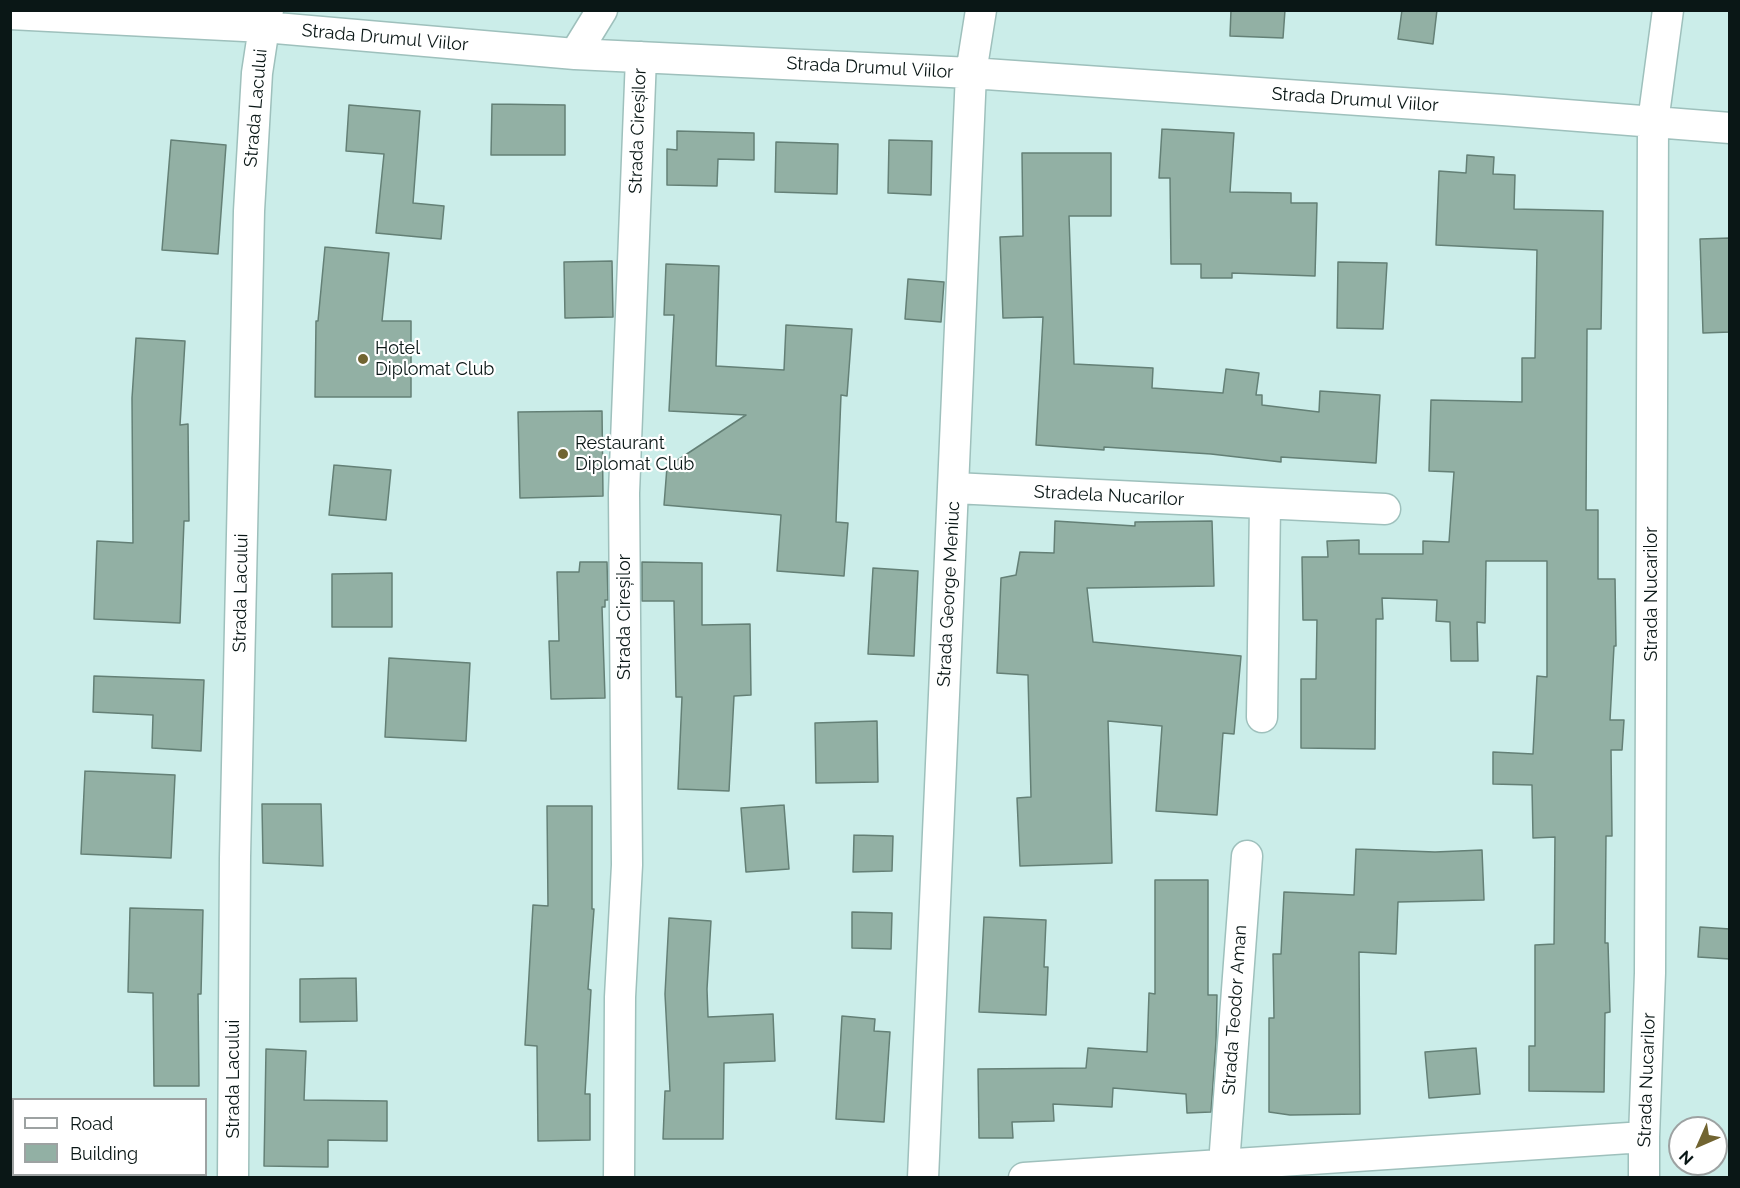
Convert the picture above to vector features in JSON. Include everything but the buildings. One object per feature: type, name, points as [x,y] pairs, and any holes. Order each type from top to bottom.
[{"type":"street","points":[[575,54],[602,10]]},
{"type":"street","name":"Strada George Meniuc","points":[[923,1178],[971,73],[981,10]]},
{"type":"street","name":"Strada Nucarilor","points":[[1644,1178],[1650,973],[1653,122],[1668,10]]},
{"type":"street","name":"Strada Drumul Viilor","points":[[10,14],[266,19],[575,54],[971,73],[1730,128]]},
{"type":"street","name":"Strada Lacului","points":[[233,1178],[236,845],[249,211],[257,73],[266,19]]},
{"type":"street","name":"Strada Cireșilor","points":[[619,1178],[620,996],[627,865],[624,493],[641,57]]},
{"type":"street","name":"Stradela Nucarilor","points":[[954,488],[1385,509]]},
{"type":"street","points":[[1262,717],[1265,504]]},
{"type":"street","name":"Strada Teodor Aman","points":[[1224,1164],[1247,856]]},
{"type":"street","points":[[1024,1178],[1126,1174],[1224,1164],[1277,1169],[1431,1164],[1644,1137]]},
{"type":"place","name":"Hotel Diplomat Club","points":[[363,359]]},
{"type":"place","name":"Restaurant Diplomat Club","points":[[563,454]]}]
